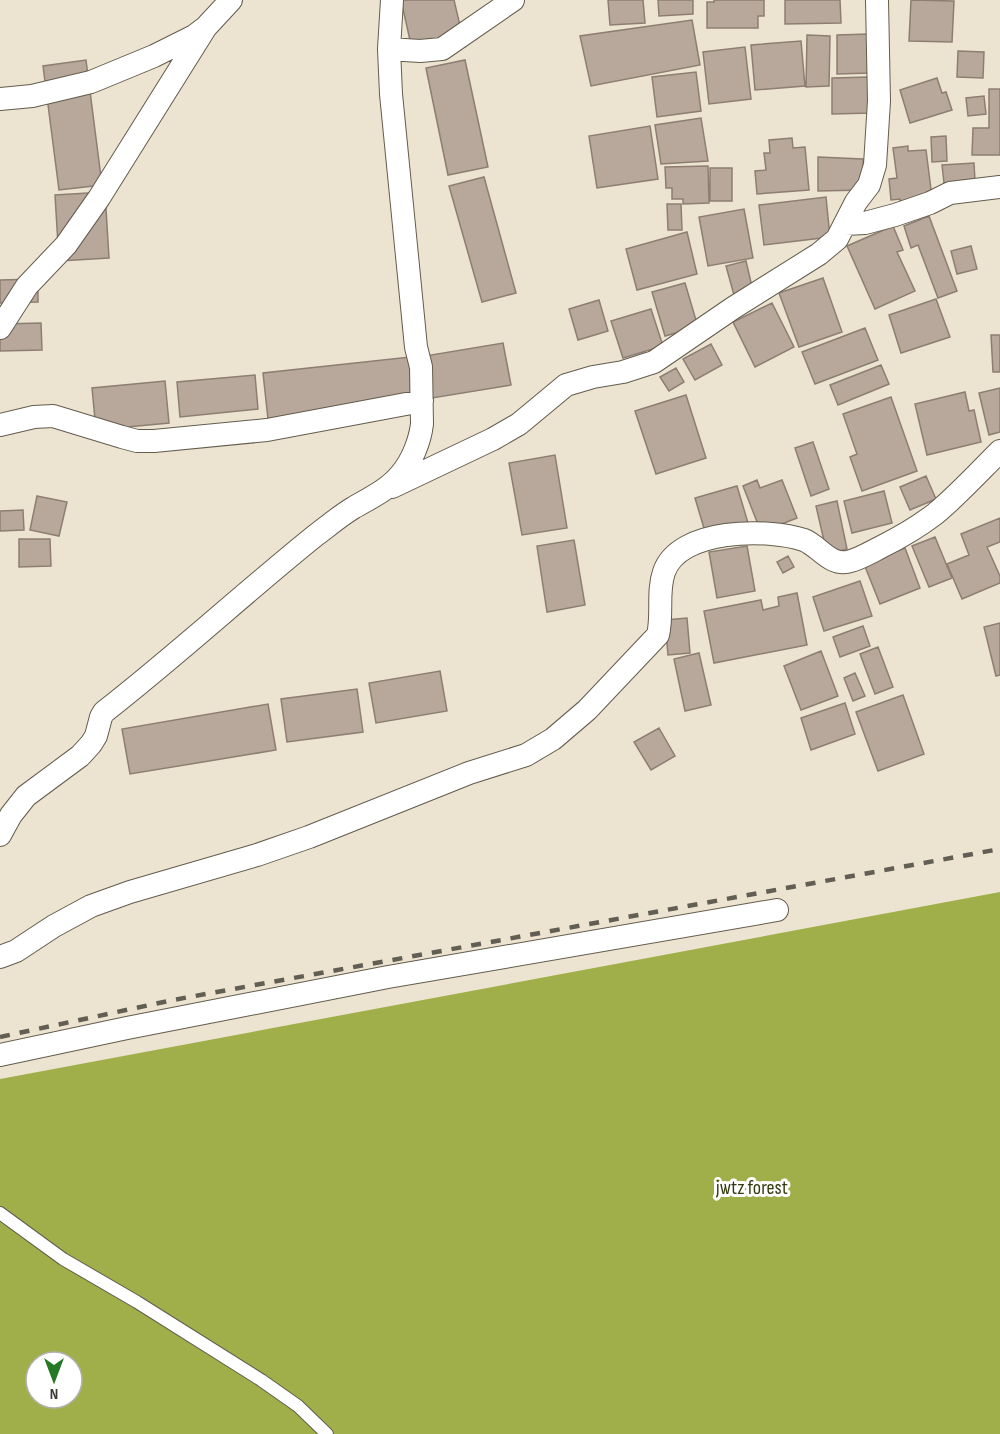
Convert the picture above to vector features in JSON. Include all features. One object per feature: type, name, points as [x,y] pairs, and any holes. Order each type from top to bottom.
[{"type":"street","points":[[0,328],[27,286],[66,245],[99,198],[206,27],[231,0]]},
{"type":"street","points":[[385,490],[402,473],[413,453],[421,432],[422,401],[422,367],[416,347],[394,141],[388,49],[392,0]]},
{"type":"street","points":[[388,49],[432,51],[442,49],[513,0]]},
{"type":"street","points":[[0,835],[11,815],[26,796],[80,756],[91,744],[105,712],[332,522],[385,490],[493,439],[519,424],[566,385],[623,372],[654,362],[732,308],[819,254],[837,239],[856,202],[869,185],[875,165],[879,101],[877,0]]},
{"type":"street","points":[[0,99],[32,96],[92,82],[182,42],[206,27]]},
{"type":"street","points":[[845,224],[865,223],[895,215],[930,203],[950,193],[1000,187]]},
{"type":"street","points":[[0,425],[34,417],[53,416],[137,441],[154,441],[267,430],[422,401]]},
{"type":"street","points":[[0,957],[16,951],[54,926],[91,906],[120,895],[298,841],[469,773],[526,755],[553,739],[578,717],[658,635],[664,569],[674,557],[690,546],[704,539],[731,533],[779,534],[806,541],[836,562],[848,562],[903,536],[935,514],[1000,451]]},
{"type":"street","points":[[0,1055],[388,977],[777,910]]},
{"type":"lane","points":[[0,1213],[63,1259],[137,1302],[261,1380],[298,1406],[327,1434]]},
{"type":"green space","name":"jwtz forest","points":[[1000,892],[1000,1434],[0,1434],[0,1079]]},
{"type":"building","points":[[401,0],[454,0],[465,47],[414,58]]},
{"type":"building","points":[[608,0],[643,0],[645,23],[610,25]]},
{"type":"building","points":[[658,0],[693,0],[693,14],[659,16]]},
{"type":"building","points":[[714,0],[764,0],[764,16],[758,16],[758,28],[707,28],[707,2],[714,2]]},
{"type":"building","points":[[785,0],[840,0],[841,23],[785,24]]},
{"type":"building","points":[[911,0],[954,1],[952,42],[909,41]]},
{"type":"building","points":[[692,20],[700,65],[591,86],[580,36]]},
{"type":"building","points":[[869,34],[871,73],[837,74],[837,35]]},
{"type":"building","points":[[807,35],[830,36],[829,86],[806,87]]},
{"type":"building","points":[[801,41],[805,86],[755,90],[751,45]]},
{"type":"building","points":[[745,47],[751,99],[709,104],[703,52]]},
{"type":"building","points":[[958,51],[984,52],[983,78],[957,77]]},
{"type":"building","points":[[86,60],[102,185],[59,190],[43,66]]},
{"type":"building","points":[[465,60],[488,167],[448,175],[426,68]]},
{"type":"building","points":[[696,72],[701,111],[657,117],[652,77]]},
{"type":"building","points":[[869,77],[871,113],[832,114],[832,78]]},
{"type":"building","points":[[937,78],[942,93],[946,92],[952,110],[910,123],[900,90]]},
{"type":"building","points":[[989,89],[1000,89],[1000,155],[972,155],[973,128],[989,128]]},
{"type":"building","points":[[984,96],[986,114],[968,116],[966,98]]},
{"type":"building","points":[[701,118],[708,161],[661,164],[655,125]]},
{"type":"building","points":[[650,126],[658,179],[597,188],[589,136]]},
{"type":"building","points":[[946,136],[947,161],[932,162],[931,137]]},
{"type":"building","points":[[792,138],[793,148],[805,147],[809,190],[757,194],[755,171],[766,170],[764,153],[770,153],[769,140]]},
{"type":"building","points":[[908,146],[908,151],[926,150],[932,197],[891,200],[889,179],[897,178],[893,148]]},
{"type":"building","points":[[818,157],[863,159],[864,190],[818,191]]},
{"type":"building","points":[[974,163],[975,181],[944,183],[942,165]]},
{"type":"building","points":[[708,166],[709,203],[683,204],[683,199],[672,199],[672,188],[666,188],[665,167]]},
{"type":"building","points":[[710,168],[732,168],[732,201],[710,201]]},
{"type":"building","points":[[484,177],[516,293],[482,302],[449,186]]},
{"type":"building","points":[[105,192],[109,258],[59,261],[55,195]]},
{"type":"building","points":[[826,197],[830,237],[764,245],[759,205]]},
{"type":"building","points":[[667,204],[681,204],[682,230],[668,230]]},
{"type":"building","points":[[744,209],[753,258],[708,266],[699,217]]},
{"type":"building","points":[[929,216],[957,291],[938,298],[918,245],[911,248],[904,226]]},
{"type":"building","points":[[893,226],[903,250],[897,252],[915,291],[875,309],[847,246]]},
{"type":"building","points":[[687,232],[697,274],[637,290],[626,249]]},
{"type":"building","points":[[971,246],[977,269],[957,274],[951,251]]},
{"type":"building","points":[[746,261],[753,291],[734,295],[726,266]]},
{"type":"building","points":[[823,278],[842,332],[799,347],[779,293]]},
{"type":"building","points":[[38,279],[38,302],[0,303],[0,280]]},
{"type":"building","points":[[685,283],[698,327],[665,336],[652,292]]},
{"type":"building","points":[[936,299],[950,337],[901,353],[889,315]]},
{"type":"building","points":[[599,300],[608,331],[578,340],[569,309]]},
{"type":"building","points":[[772,303],[794,347],[755,367],[733,322]]},
{"type":"building","points":[[651,309],[663,346],[623,358],[611,321]]},
{"type":"building","points":[[41,323],[42,350],[0,351],[0,324]]},
{"type":"building","points":[[865,328],[878,360],[815,384],[802,352]]},
{"type":"building","points":[[991,335],[1000,335],[1000,372],[993,372]]},
{"type":"building","points":[[503,343],[511,385],[426,399],[419,357]]},
{"type":"building","points":[[711,344],[722,365],[695,380],[683,359]]},
{"type":"building","points":[[410,357],[415,404],[268,419],[263,373]]},
{"type":"building","points":[[881,365],[889,384],[838,405],[830,385]]},
{"type":"building","points":[[676,368],[684,382],[669,391],[660,377]]},
{"type":"building","points":[[255,375],[258,409],[180,417],[177,382]]},
{"type":"building","points":[[165,381],[169,423],[96,430],[92,388]]},
{"type":"building","points":[[1000,388],[1000,432],[989,435],[979,393]]},
{"type":"building","points":[[965,392],[969,411],[974,410],[981,442],[927,455],[915,404]]},
{"type":"building","points":[[686,395],[706,458],[656,474],[635,411]]},
{"type":"building","points":[[891,397],[917,471],[862,491],[850,457],[857,454],[843,414]]},
{"type":"building","points":[[813,442],[829,489],[811,496],[795,448]]},
{"type":"building","points":[[555,455],[567,528],[522,535],[509,463]]},
{"type":"building","points":[[926,476],[936,499],[910,510],[900,487]]},
{"type":"building","points":[[757,480],[760,488],[782,480],[797,518],[761,532],[743,486]]},
{"type":"building","points":[[737,486],[748,523],[706,535],[695,498]]},
{"type":"building","points":[[884,491],[892,523],[852,533],[844,501]]},
{"type":"building","points":[[37,496],[67,502],[59,536],[30,530]]},
{"type":"building","points":[[837,501],[847,549],[827,554],[816,506]]},
{"type":"building","points":[[23,510],[24,530],[0,531],[0,511]]},
{"type":"building","points":[[1000,518],[1000,542],[987,547],[1000,576],[1000,583],[962,599],[947,564],[969,555],[961,534]]},
{"type":"building","points":[[935,537],[952,578],[929,587],[912,546]]},
{"type":"building","points":[[19,539],[50,539],[51,566],[19,567]]},
{"type":"building","points":[[574,540],[585,605],[547,612],[537,546]]},
{"type":"building","points":[[747,546],[755,591],[717,598],[709,552]]},
{"type":"building","points":[[905,548],[920,588],[880,604],[864,564]]},
{"type":"building","points":[[788,556],[794,567],[783,573],[777,562]]},
{"type":"building","points":[[860,581],[872,616],[824,631],[813,597]]},
{"type":"building","points":[[797,593],[807,645],[714,663],[704,611],[761,600],[763,610],[779,606],[778,597]]},
{"type":"building","points":[[687,618],[690,653],[668,655],[665,620]]},
{"type":"building","points":[[1000,623],[1000,675],[996,676],[984,627]]},
{"type":"building","points":[[863,626],[870,646],[840,657],[833,637]]},
{"type":"building","points":[[878,647],[893,687],[875,694],[860,654]]},
{"type":"building","points":[[821,651],[838,696],[801,710],[784,666]]},
{"type":"building","points":[[699,653],[711,705],[685,711],[674,659]]},
{"type":"building","points":[[440,671],[447,711],[376,723],[369,683]]},
{"type":"building","points":[[855,673],[865,696],[853,701],[844,678]]},
{"type":"building","points":[[357,689],[363,732],[287,742],[281,699]]},
{"type":"building","points":[[903,695],[924,754],[878,771],[856,712]]},
{"type":"building","points":[[845,703],[855,734],[811,750],[801,718]]},
{"type":"building","points":[[268,704],[276,750],[130,774],[122,729]]},
{"type":"building","points":[[659,728],[675,756],[651,770],[634,742]]},
{"type":"railway","points":[[0,1037],[173,1000],[1000,849]]}]
